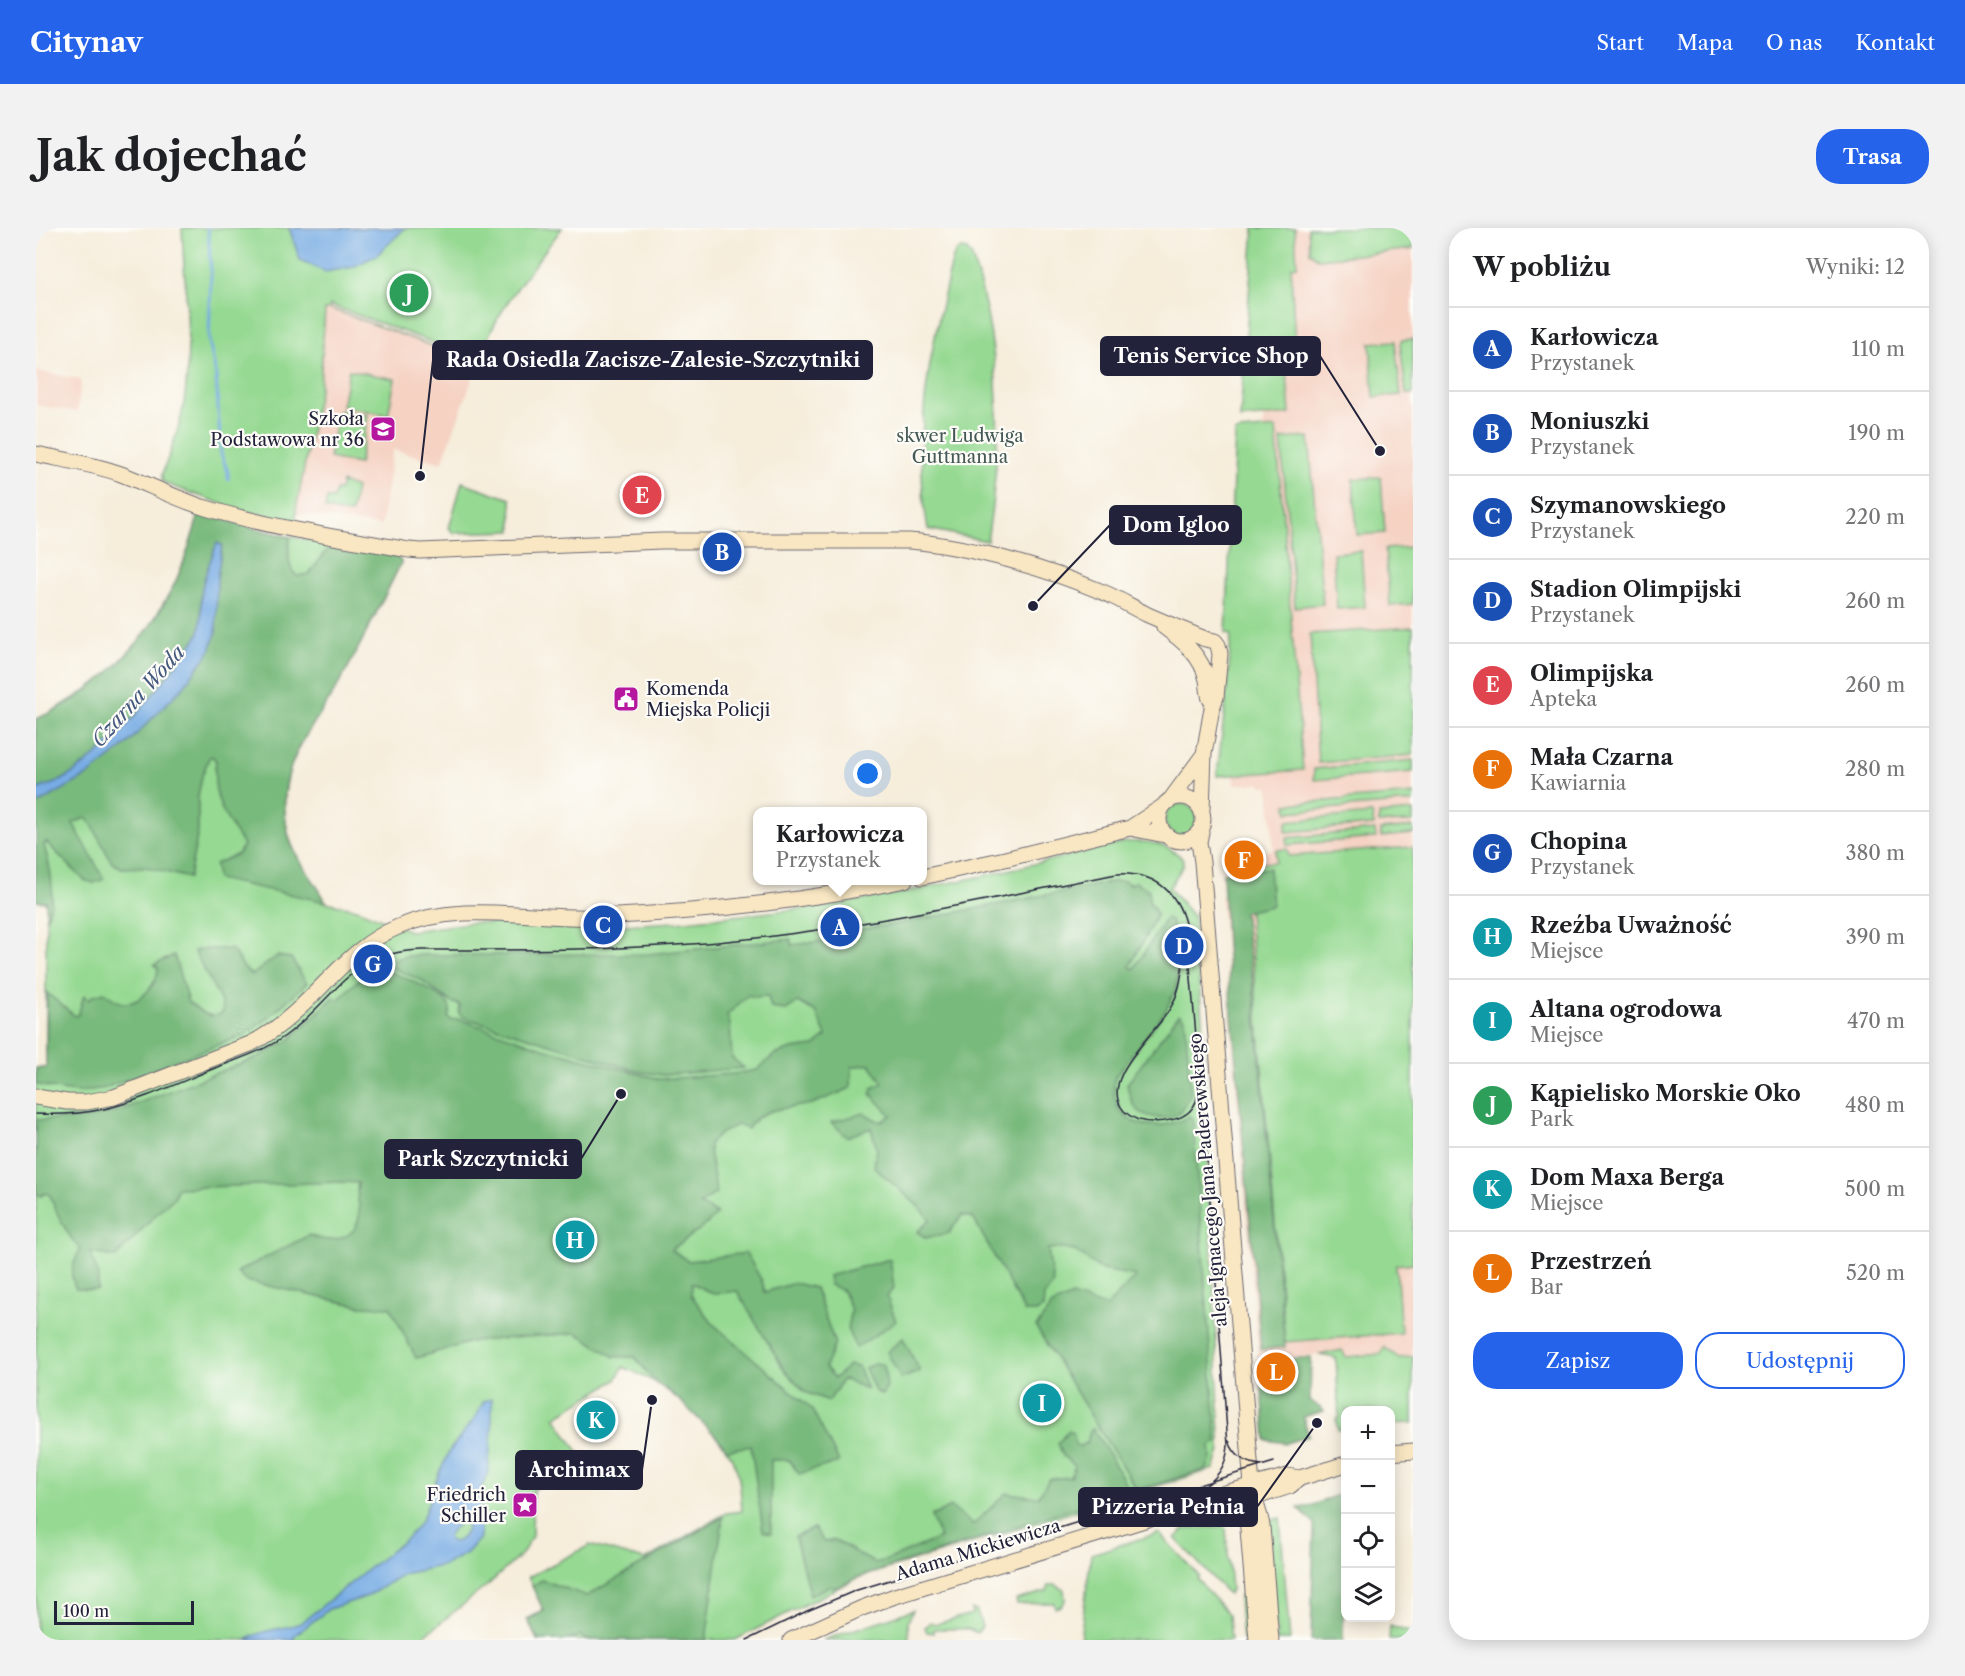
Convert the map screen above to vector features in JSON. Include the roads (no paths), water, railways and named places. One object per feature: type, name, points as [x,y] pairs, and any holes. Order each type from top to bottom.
[{"type":"street","points":[[36,454],[99,467],[185,501],[241,518],[285,528],[420,551],[662,542],[859,539],[916,541],[987,555],[1061,577],[1107,594],[1144,613],[1205,639],[1213,640],[1218,645],[1220,654],[1216,697],[1204,753],[1202,810],[1204,822],[1201,832],[1191,839],[1170,838],[1130,828]]},
{"type":"street","points":[[1144,613],[1198,658],[1210,663],[1219,660]]},
{"type":"street","points":[[1205,639],[1197,644],[1198,658],[1207,680],[1212,708]]},
{"type":"street","points":[[1202,872],[1191,856],[1170,838],[1159,822],[1171,799],[1204,753]]},
{"type":"street","points":[[927,876],[1130,828],[1171,799],[1178,797],[1192,800],[1202,810]]},
{"type":"street","name":"aleja Ignacego Jana Paderewskiego","points":[[1201,832],[1199,842],[1252,1492]]},
{"type":"street","points":[[36,1097],[67,1102],[86,1102],[114,1097],[250,1044],[267,1035],[294,1013],[363,947],[395,928],[426,918],[474,912],[577,917],[659,913],[774,902],[883,885]]},
{"type":"street","points":[[1395,1453],[1413,1451]]},
{"type":"street","name":"Adama Mickiewicza","points":[[791,1640],[878,1602],[1181,1510],[1196,1502],[1252,1492],[1288,1476],[1300,1479],[1341,1466]]},
{"type":"street","points":[[1252,1492],[1247,1516],[1257,1640]]},
{"type":"street","points":[[1252,1492],[1260,1515],[1271,1640]]},
{"type":"water","points":[[289,228],[405,228],[377,255],[353,267],[325,272],[300,260]]},
{"type":"water","points":[[217,543],[222,545],[217,578],[216,633],[210,651],[184,686],[124,747],[87,776],[36,805],[36,790],[62,780],[82,767],[118,735],[195,640],[200,628],[203,583]]},
{"type":"water","points":[[492,1399],[488,1472],[481,1489],[480,1538],[467,1553],[445,1565],[403,1574],[368,1596],[329,1609],[294,1636],[293,1640],[246,1640],[266,1631],[301,1623],[408,1537],[422,1520],[450,1450],[475,1418],[484,1401]],"holes":[[[463,1522],[467,1524],[462,1537],[457,1541],[450,1541],[448,1537],[454,1528]]]},
{"type":"waterway","name":"Czarna Woda","points":[[208,228],[211,273],[209,340],[216,375],[221,454],[228,472],[228,479]]},
{"type":"tram line","points":[[36,1114],[78,1113],[117,1106],[158,1092],[258,1051],[285,1036],[359,968],[376,959],[396,953],[422,950],[647,947],[736,940],[866,923],[1117,874],[1144,877],[1165,888],[1173,897],[1184,919],[1207,1161],[1228,1445],[1223,1467],[1210,1483],[1197,1491]]},
{"type":"tram line","points":[[1183,963],[1174,1002],[1123,1072],[1118,1085],[1118,1099],[1124,1111],[1130,1116],[1141,1121],[1153,1122],[1182,1117],[1192,1108],[1198,1094]]},
{"type":"tram line","points":[[1229,1441],[1234,1451],[1242,1458],[1251,1463],[1263,1465]]},
{"type":"tram line","points":[[747,1640],[857,1590],[1274,1462]]},
{"type":"place","name":"Kąpielisko Morskie Oko","points":[[409,293]]},
{"type":"place","name":"Szkoła Podstawowa nr 36","points":[[383,429]]},
{"type":"place","name":"Tenis Service Shop","points":[[1380,451]]},
{"type":"place","name":"Rada Osiedla Zacisze-Zalesie-Szczytniki","points":[[420,476]]},
{"type":"place","name":"Olimpijska","points":[[642,495]]},
{"type":"place","name":"Moniuszki","points":[[722,552]]},
{"type":"place","name":"Dom Igloo","points":[[1033,606]]},
{"type":"place","name":"Komenda Miejska Policji","points":[[626,699]]},
{"type":"place","name":"Mała Czarna","points":[[1244,860]]},
{"type":"place","name":"Szymanowskiego","points":[[603,925]]},
{"type":"place","name":"Karłowicza","points":[[840,927]]},
{"type":"place","name":"Stadion Olimpijski","points":[[1184,946]]},
{"type":"place","name":"Chopina","points":[[373,964]]},
{"type":"place","name":"Park Szczytnicki","points":[[621,1094]]},
{"type":"place","name":"Rzeźba Uważność","points":[[575,1240]]},
{"type":"place","name":"Przestrzeń","points":[[1276,1372]]},
{"type":"place","name":"Archimax","points":[[652,1400]]},
{"type":"place","name":"Altana ogrodowa","points":[[1042,1403]]},
{"type":"place","name":"Dom Maxa Berga","points":[[596,1420]]},
{"type":"place","name":"Pizzeria Pełnia","points":[[1317,1423]]},
{"type":"place","name":"Friedrich Schiller","points":[[525,1505]]},
{"type":"park label","name":"skwer Ludwiga Guttmanna","points":[[960,446]]}]
